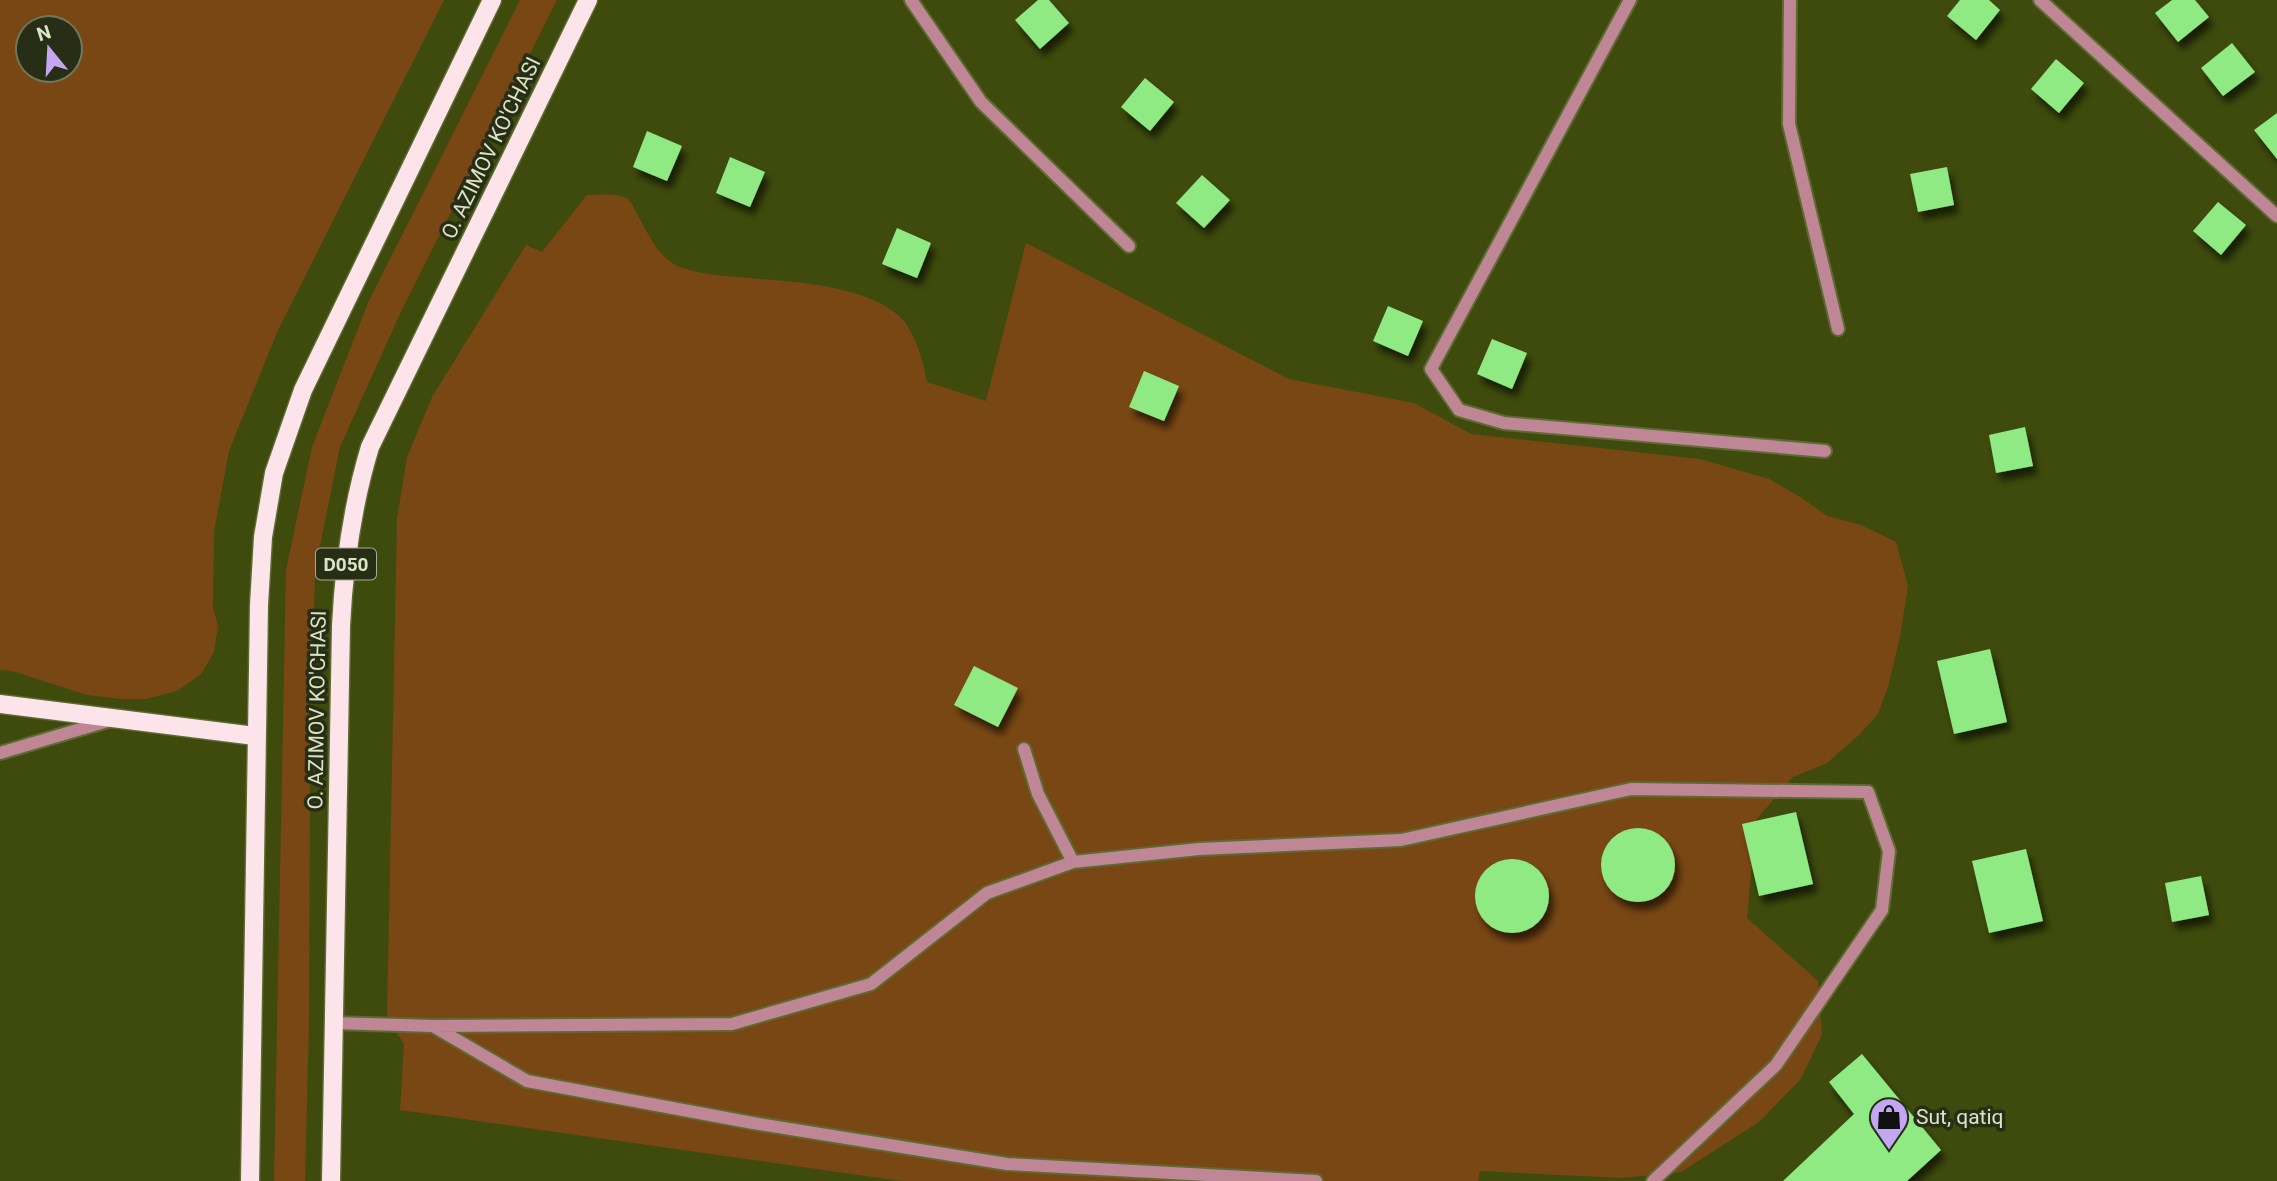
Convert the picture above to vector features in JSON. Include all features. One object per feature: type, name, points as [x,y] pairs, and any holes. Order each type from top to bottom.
[{"type":"main road","points":[[250,1181],[255,736],[263,537],[274,474],[303,390],[492,0]]},
{"type":"main road","name":"O. AZIMOV KO'CHASI","points":[[331,1181],[341,626],[344,579],[357,491],[370,447],[588,0]]},
{"type":"main road","points":[[0,704],[255,736]]},
{"type":"street","points":[[911,0],[981,102],[1129,246]]},
{"type":"street","points":[[1630,0],[1431,369],[1459,410],[1504,424],[1825,451]]},
{"type":"street","points":[[1790,0],[1789,124],[1838,328]]},
{"type":"street","points":[[2040,0],[2277,216]]},
{"type":"street","points":[[0,753],[118,718]]},
{"type":"street","points":[[1024,749],[1038,794],[1073,862]]},
{"type":"street","points":[[334,1023],[433,1026],[732,1024],[871,984],[987,893],[1073,862],[1199,849],[1401,840],[1631,789],[1868,792],[1889,851],[1882,910],[1776,1065],[1653,1181]]},
{"type":"street","points":[[433,1026],[527,1081],[753,1123],[1007,1164],[1316,1181]]},
{"type":"shaded area","points":[[0,0],[444,0],[278,330],[229,451],[214,532],[213,608],[218,626],[214,652],[201,674],[177,691],[146,699],[121,699],[87,695],[12,671],[0,670]]},
{"type":"shaded area","points":[[520,0],[557,0],[399,316],[340,447],[315,571],[305,1181],[274,1181],[286,570],[312,447],[368,303]]},
{"type":"shaded area","points":[[587,195],[614,195],[629,200],[660,251],[680,267],[714,275],[827,287],[866,297],[883,305],[898,315],[909,328],[921,355],[927,382],[986,401],[1026,243],[1289,379],[1414,403],[1471,434],[1700,459],[1769,479],[1827,516],[1861,525],[1896,542],[1908,586],[1900,637],[1888,687],[1878,714],[1827,763],[1793,777],[1756,820],[1747,918],[1818,981],[1822,1035],[1800,1080],[1759,1122],[1681,1172],[1621,1178],[1480,1171],[1478,1181],[901,1181],[400,1110],[404,1044],[387,1018],[397,519],[407,457],[432,397],[526,245],[542,252]]},
{"type":"building","points":[[1038,0],[1049,0],[1069,23],[1040,49],[1015,20]]},
{"type":"building","points":[[1960,0],[1989,0],[2000,10],[1976,40],[1947,16]]},
{"type":"building","points":[[2172,0],[2195,0],[2209,17],[2178,42],[2155,13]]},
{"type":"building","points":[[2232,43],[2255,72],[2223,96],[2201,68]]},
{"type":"building","points":[[2056,59],[2084,83],[2059,113],[2031,89]]},
{"type":"building","points":[[1145,78],[1174,102],[1150,131],[1121,107]]},
{"type":"building","points":[[2277,113],[2277,159],[2254,130]]},
{"type":"building","points":[[647,131],[682,146],[667,181],[633,167]]},
{"type":"building","points":[[730,157],[765,172],[750,207],[716,193]]},
{"type":"building","points":[[1947,167],[1954,205],[1918,212],[1910,174]]},
{"type":"building","points":[[1202,175],[1230,200],[1204,228],[1176,203]]},
{"type":"building","points":[[2218,202],[2246,225],[2221,255],[2193,231]]},
{"type":"building","points":[[897,228],[931,243],[917,278],[882,264]]},
{"type":"building","points":[[1388,306],[1423,321],[1408,356],[1373,341]]},
{"type":"building","points":[[1492,339],[1527,353],[1512,389],[1477,374]]},
{"type":"building","points":[[1144,371],[1179,386],[1164,421],[1129,407]]},
{"type":"building","points":[[2025,427],[2033,466],[1996,473],[1989,435]]},
{"type":"building","points":[[1990,649],[2007,722],[1954,734],[1937,661]]},
{"type":"building","points":[[974,666],[1018,688],[998,727],[954,705]]},
{"type":"building","points":[[1796,812],[1813,884],[1759,896],[1742,824]]},
{"type":"building","points":[[1631,828],[1645,828],[1659,834],[1669,844],[1675,865],[1673,879],[1659,896],[1645,902],[1631,902],[1617,896],[1607,886],[1601,872],[1601,858],[1607,844],[1617,834]]},
{"type":"building","points":[[2026,849],[2043,921],[1989,933],[1972,861]]},
{"type":"building","points":[[1519,859],[1539,869],[1547,882],[1547,910],[1539,923],[1526,931],[1505,933],[1485,923],[1477,910],[1475,889],[1485,869],[1498,861]]},
{"type":"building","points":[[2201,876],[2209,915],[2172,922],[2165,883]]},
{"type":"building","points":[[1862,1054],[1941,1150],[1907,1181],[1783,1181],[1854,1114],[1829,1082]]},
{"type":"place","name":"Sut, qatiq","points":[[1889,1151]]}]
